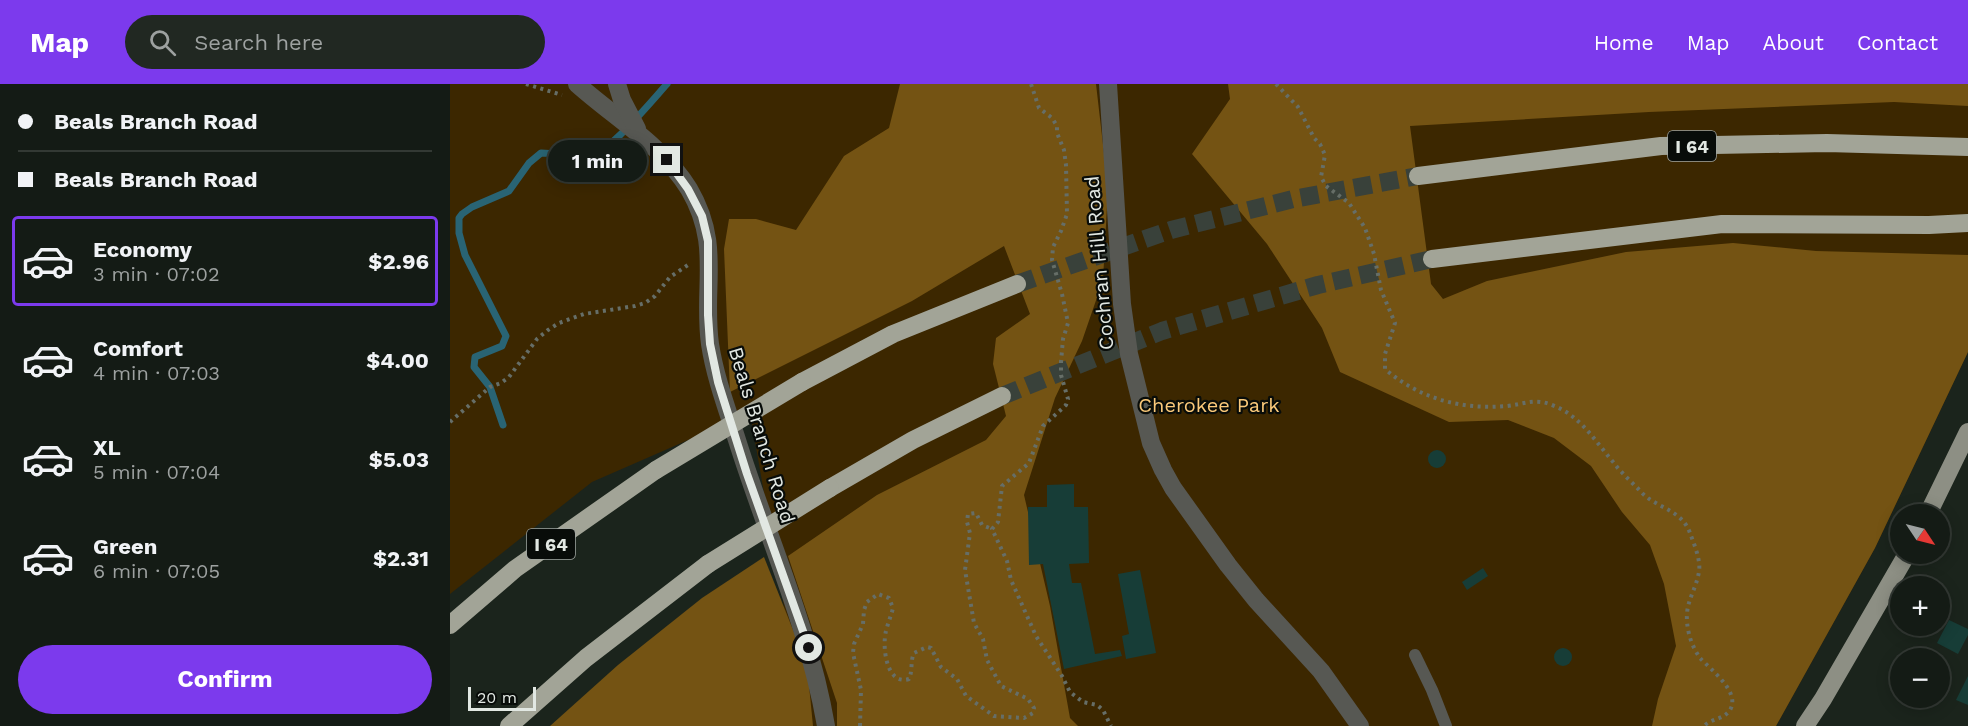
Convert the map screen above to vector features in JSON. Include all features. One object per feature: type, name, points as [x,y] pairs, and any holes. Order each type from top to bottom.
[{"type":"highway","name":"I 64","points":[[1418,176],[1661,146],[1827,143],[1968,147]]},
{"type":"highway","points":[[1432,259],[1722,224],[1929,225],[1968,223]]},
{"type":"highway","points":[[1929,225],[1968,229]]},
{"type":"highway","name":"I 64","points":[[450,625],[515,569],[656,470],[801,382],[893,334],[1017,284]]},
{"type":"highway","points":[[509,726],[586,658],[708,564],[830,488],[913,440],[1002,396]]},
{"type":"main road","points":[[1933,504],[1968,432]]},
{"type":"main road","points":[[1805,726],[1901,564]]},
{"type":"street","name":"Beals Branch Road","points":[[577,84],[667,160],[688,189],[702,216],[709,255],[710,344],[718,382],[747,474],[809,648],[819,685],[826,726]]},
{"type":"street","name":"Beals Branch Road","points":[[616,84],[641,136]]},
{"type":"street","name":"Cochran Hill Road","points":[[1108,84],[1122,304],[1129,354],[1151,442],[1162,470],[1173,488],[1228,565],[1256,600],[1321,671],[1360,726]]},
{"type":"lane","points":[[1415,655],[1446,726]]},
{"type":"path","points":[[992,529],[998,522],[1002,486],[1029,463],[1042,426],[1066,405],[1068,399],[1061,375],[1061,362],[1063,339],[1068,323],[1052,260],[1053,247],[1067,214],[1066,165],[1057,126],[1052,118],[1039,108],[1031,84]]},
{"type":"path","points":[[1276,84],[1298,107],[1314,138],[1320,144],[1325,155],[1321,177],[1326,186],[1349,203],[1365,228],[1376,261],[1381,290],[1395,323],[1385,354],[1385,369],[1410,388],[1462,406],[1479,408],[1538,401],[1564,410],[1577,419],[1615,465],[1645,496],[1685,522],[1699,562],[1699,572],[1688,600],[1690,638],[1701,659],[1723,680],[1732,702],[1732,708],[1725,716],[1704,726]]},
{"type":"path","points":[[450,422],[490,387],[509,377],[537,339],[559,323],[584,314],[645,303],[655,296],[678,270],[709,255]]},
{"type":"path","points":[[860,726],[861,690],[853,661],[854,644],[863,624],[867,602],[878,594],[889,598],[893,608],[884,644],[886,660],[894,676],[902,680],[909,679],[914,653],[927,647],[931,648],[941,667],[957,679],[966,696],[994,716],[1024,718],[1030,717],[1033,713],[1034,708],[1028,699],[1004,689],[997,681],[987,660],[983,639],[972,614],[965,570],[970,533],[967,522],[970,513],[976,513],[982,525],[992,529],[1007,561],[1011,580],[1036,636],[1062,675],[1070,692],[1083,702],[1097,705],[1103,710],[1111,726]]},
{"type":"green space","name":"Cherokee Park","points":[[450,84],[1968,84],[1968,352],[1896,504],[1890,504],[1890,516],[1875,548],[1776,726],[805,726],[750,413],[592,482],[450,594]]},
{"type":"shaded area","points":[[900,84],[1096,84],[1108,188],[1103,280],[1082,341],[1055,398],[1024,495],[1050,606],[1070,718],[1078,726],[837,726],[837,703],[788,556],[877,495],[986,440],[1006,416],[993,364],[996,338],[1030,314],[1004,246],[912,301],[730,392],[724,249],[729,219],[756,219],[796,230],[844,156],[889,128]]},
{"type":"shaded area","points":[[1228,84],[1968,84],[1968,106],[1894,102],[1649,112],[1410,126],[1431,284],[1443,299],[1487,281],[1626,252],[1733,243],[1816,251],[1968,255],[1968,352],[1896,504],[1890,504],[1890,516],[1875,548],[1776,726],[1652,726],[1658,699],[1676,646],[1664,584],[1650,545],[1622,512],[1591,466],[1554,438],[1508,420],[1449,422],[1340,372],[1322,328],[1267,244],[1192,154],[1230,99]]},
{"type":"shaded area","points":[[764,557],[807,665],[813,726],[550,726],[618,665],[702,598]]},
{"type":"building","points":[[1437,450],[1443,453],[1446,459],[1443,465],[1437,468],[1431,465],[1428,459],[1431,453]]},
{"type":"building","points":[[1074,484],[1074,507],[1088,507],[1089,563],[1069,564],[1072,583],[1081,583],[1095,654],[1120,650],[1122,656],[1064,669],[1043,564],[1029,565],[1028,507],[1047,507],[1047,485]]},
{"type":"building","points":[[1483,568],[1488,576],[1467,590],[1462,582]]},
{"type":"building","points":[[1140,570],[1156,653],[1126,659],[1122,636],[1129,634],[1118,574]]},
{"type":"building","points":[[1950,620],[1968,629],[1968,635],[1958,654],[1937,643],[1941,636],[1950,636]]},
{"type":"building","points":[[1563,648],[1569,651],[1572,657],[1569,663],[1563,666],[1557,663],[1554,657],[1557,651]]},
{"type":"building","points":[[1968,676],[1968,705],[1956,700]]},
{"type":"waterway","points":[[503,425],[490,387],[474,367],[475,357],[502,346],[506,336],[465,255],[459,233],[459,218],[472,207],[509,191],[529,163],[541,153],[558,154],[580,162],[602,151],[626,129],[667,84]]},
{"type":"tunnel","points":[[1017,284],[1171,230],[1293,199],[1418,176]]},
{"type":"tunnel","points":[[1002,396],[1162,331],[1318,285],[1432,259]]},
{"type":"route","points":[[667,160],[688,189],[702,216],[708,241],[710,272],[708,315],[710,344],[718,382],[747,474],[809,648]]}]
